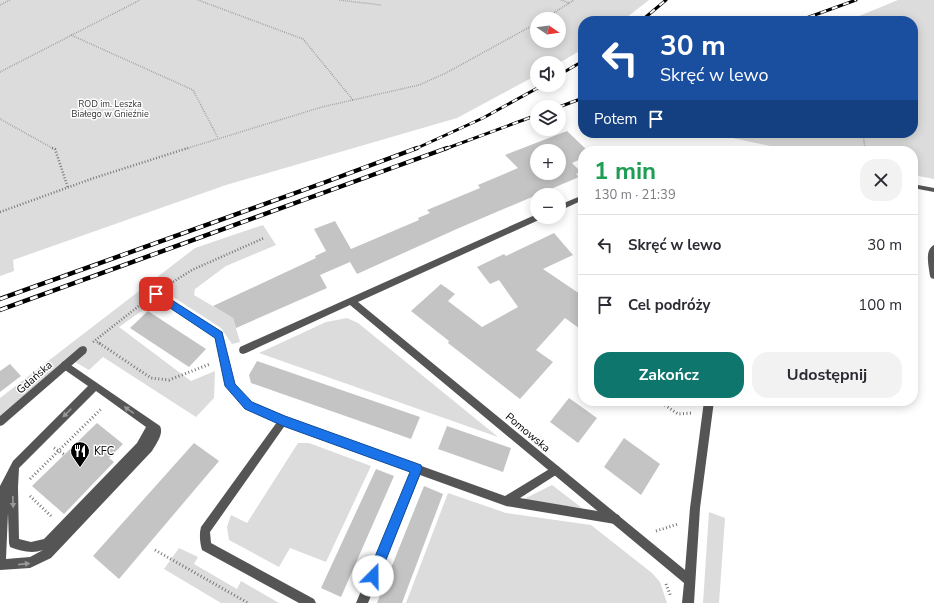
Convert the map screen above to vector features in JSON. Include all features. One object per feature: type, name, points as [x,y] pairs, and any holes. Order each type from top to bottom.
[{"type":"street","points":[[918,187],[934,190]]},
{"type":"street","points":[[566,205],[578,199]]},
{"type":"street","points":[[243,350],[530,221]]},
{"type":"street","points":[[934,248],[931,260],[934,276]]},
{"type":"street","points":[[156,294],[219,335],[230,386],[248,405],[283,420],[506,501],[615,519]]},
{"type":"street","name":"Pomowska","points":[[351,301],[690,581]]},
{"type":"street","name":"Gdańska","points":[[0,422],[83,350]]},
{"type":"street","points":[[66,365],[157,430],[155,437],[149,448],[47,554],[35,562],[0,565],[5,485],[16,464],[95,386]]},
{"type":"street","points":[[688,603],[695,508],[708,406]]},
{"type":"street","points":[[283,420],[205,531],[206,546],[310,603]]},
{"type":"street","points":[[16,464],[13,487],[14,543],[27,548],[37,548],[48,543],[140,446],[151,426]]},
{"type":"street","points":[[362,603],[417,469]]},
{"type":"street","points":[[506,501],[556,470]]},
{"type":"path","points":[[0,4],[10,0]]},
{"type":"path","points":[[0,72],[140,0]]},
{"type":"path","points":[[198,0],[303,39],[353,100]]},
{"type":"path","points":[[339,0],[381,5]]},
{"type":"path","points":[[561,0],[569,3]]},
{"type":"path","points":[[555,12],[574,0]]},
{"type":"path","points":[[0,212],[218,138],[322,107],[419,85],[446,73],[530,27]]},
{"type":"path","points":[[71,35],[193,90],[218,138]]},
{"type":"path","points":[[0,119],[55,149],[68,188]]},
{"type":"path","points":[[94,341],[151,378],[169,380],[224,358]]},
{"type":"path","points":[[26,483],[112,398]]},
{"type":"path","points":[[666,406],[678,414],[696,413]]},
{"type":"path","points":[[26,493],[64,527]]},
{"type":"path","points":[[651,533],[678,524],[681,521]]},
{"type":"path","points":[[155,550],[248,603]]},
{"type":"green space","name":"ROD im. Leszka Białego w Gnieźnie","points":[[0,0],[649,0],[628,16],[578,16],[578,52],[566,59],[566,56],[530,56],[530,79],[457,118],[226,185],[13,260],[14,271],[0,276]]},
{"type":"green space","points":[[898,0],[934,0],[934,179],[918,176],[918,146],[770,146],[733,138],[918,138],[918,16],[859,16]]},
{"type":"green space","points":[[263,225],[276,245],[226,266],[195,289],[194,295],[233,318],[240,342],[232,344],[221,328],[167,293],[119,327],[191,381],[215,371],[214,398],[196,417],[103,357],[89,370],[68,358],[0,416],[0,398],[195,248]]},
{"type":"green space","points":[[347,318],[358,323],[498,437],[259,353],[326,322]]},
{"type":"green space","points":[[298,443],[309,443],[371,466],[326,562],[290,548],[279,567],[229,540],[227,527],[231,515],[247,523]]},
{"type":"green space","points":[[552,485],[582,508],[522,500]]},
{"type":"green space","points":[[448,493],[506,513],[591,525],[652,573],[660,582],[667,603],[406,603]]},
{"type":"green space","points":[[709,512],[725,518],[719,603],[703,603]]},
{"type":"green space","points":[[179,548],[198,557],[194,564],[237,589],[241,581],[279,603],[221,603],[164,569]]},
{"type":"building","points":[[567,131],[583,146],[578,146],[578,160],[572,163],[578,169],[578,173],[576,174],[578,177],[553,188],[530,188],[530,198],[357,274],[350,262],[320,275],[327,288],[236,328],[233,318],[213,306],[316,258],[315,256],[326,251],[314,229],[335,221],[351,249],[419,220],[418,218],[430,213],[427,210],[480,188],[478,185],[518,168],[505,155],[530,145],[530,180],[566,180],[566,144],[533,144],[554,136],[566,136]]},
{"type":"building","points":[[554,233],[573,255],[543,269],[578,293],[578,327],[565,318],[536,350],[553,362],[520,399],[448,343],[449,341],[411,311],[441,284],[455,294],[448,301],[482,327],[518,307],[499,280],[490,284],[477,267],[504,254],[506,256]]},
{"type":"building","points":[[148,311],[206,349],[189,367],[130,328]]},
{"type":"building","points":[[257,361],[420,417],[411,439],[251,383],[249,375]]},
{"type":"building","points":[[10,364],[21,376],[0,392],[0,371]]},
{"type":"building","points":[[569,398],[578,406],[597,418],[578,443],[550,422]]},
{"type":"building","name":"KFC","points":[[97,423],[123,444],[109,458],[114,462],[64,514],[32,486]]},
{"type":"building","points":[[447,426],[511,448],[503,472],[438,449]]},
{"type":"building","points":[[624,438],[660,464],[641,495],[604,467]]},
{"type":"building","points":[[194,443],[219,461],[119,579],[93,556]]},
{"type":"building","points":[[376,469],[394,476],[341,597],[321,588]]},
{"type":"building","points":[[424,486],[443,494],[402,603],[377,603]]},
{"type":"railway","points":[[647,16],[666,0]]},
{"type":"railway","points":[[812,16],[856,0]]},
{"type":"railway","points":[[566,71],[578,64]]},
{"type":"railway","points":[[415,149],[483,118],[530,92]]},
{"type":"railway","points":[[566,104],[578,100]]},
{"type":"railway","points":[[445,149],[530,118]]},
{"type":"railway","points":[[0,299],[417,148]]},
{"type":"railway","points":[[0,310],[447,148]]},
{"type":"place","name":"KFC","points":[[80,468]]},
{"type":"route","points":[[156,294],[219,335],[230,386],[248,405],[283,420],[417,469],[373,576]]}]
